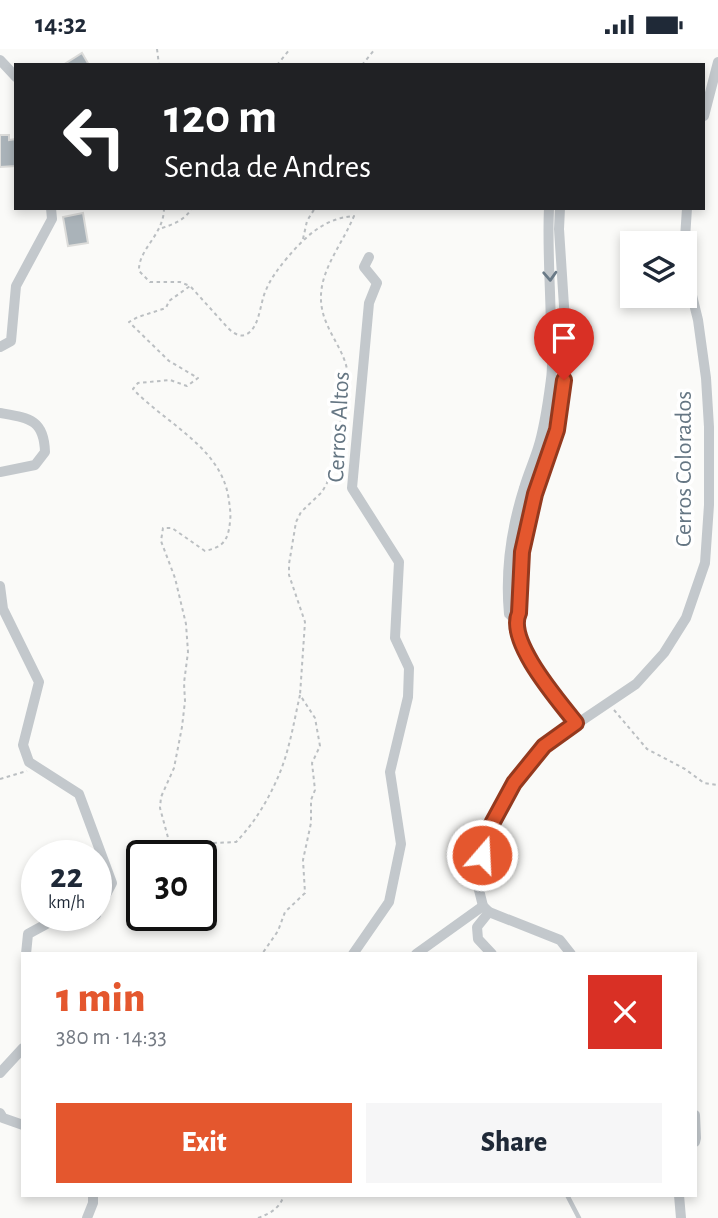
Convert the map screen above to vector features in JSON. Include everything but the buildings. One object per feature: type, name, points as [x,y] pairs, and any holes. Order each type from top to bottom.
[{"type":"street","points":[[0,60],[14,75]]},
{"type":"street","points":[[705,112],[718,62]]},
{"type":"street","points":[[0,347],[11,341],[16,286],[51,219],[51,210]]},
{"type":"street","points":[[549,210],[552,375],[539,446],[523,490],[513,530],[506,589],[509,614],[516,620],[523,648],[534,668],[576,723]]},
{"type":"street","points":[[516,620],[519,613],[522,552],[535,494],[557,430],[565,369],[566,337],[559,229],[561,210]]},
{"type":"street","points":[[686,231],[687,210]]},
{"type":"street","name":"Cerros Altos","points":[[354,952],[390,901],[401,844],[390,772],[408,697],[409,668],[395,638],[399,562],[352,488],[369,303],[377,283],[364,267],[369,257]]},
{"type":"street","name":"Cerros Colorados","points":[[486,909],[476,878],[488,831],[514,783],[544,746],[636,684],[664,653],[686,618],[705,563],[709,505],[706,378],[695,308]]},
{"type":"street","points":[[0,413],[23,417],[37,424],[44,436],[45,452],[35,464],[0,472]]},
{"type":"street","points":[[0,586],[3,609],[39,682],[23,745],[29,762],[79,794],[97,840]]},
{"type":"street","points":[[418,952],[486,909]]},
{"type":"street","points":[[486,909],[477,927],[478,939],[490,952]]},
{"type":"street","points":[[486,909],[560,940],[569,952]]},
{"type":"street","points":[[26,952],[28,934],[34,931]]},
{"type":"street","points":[[0,1073],[21,1050]]},
{"type":"street","points":[[0,1113],[3,1118],[21,1124]]},
{"type":"street","points":[[87,1218],[93,1197]]},
{"type":"street","points":[[679,1197],[681,1218]]},
{"type":"lane","points":[[551,301],[564,301]]},
{"type":"lane","points":[[523,490],[535,494]]},
{"type":"lane","points":[[568,1197],[579,1218]]},
{"type":"path","points":[[279,63],[290,49]]},
{"type":"path","points":[[364,63],[375,49]]},
{"type":"path","points":[[164,210],[160,228],[138,262],[139,271],[150,282],[180,282],[190,286],[234,334],[243,336],[255,325],[265,291],[273,275],[302,240],[313,231],[341,217],[354,216],[346,235],[326,267],[320,292],[324,319],[347,368],[344,407],[327,483],[322,492],[301,512],[296,522],[289,563],[289,575],[306,622],[300,695],[288,749],[274,785],[248,829],[236,842],[217,843]]},
{"type":"path","points":[[160,228],[175,224],[191,210]]},
{"type":"path","points":[[302,240],[307,221],[314,210]]},
{"type":"path","points":[[169,840],[160,808],[161,797],[174,768],[182,727],[188,652],[186,624],[175,578],[161,541],[163,528],[172,528],[205,551],[217,549],[225,541],[231,518],[228,488],[222,473],[194,439],[133,389],[138,383],[162,380],[187,386],[198,378],[169,361],[129,322],[166,308],[169,301],[190,286]]},
{"type":"path","points":[[263,952],[278,931],[285,912],[305,893],[303,860],[311,823],[311,800],[315,790],[313,763],[320,747],[315,718],[300,695]]},
{"type":"path","points":[[608,702],[647,749],[685,769],[704,783],[718,785]]},
{"type":"path","points":[[0,779],[38,768]]},
{"type":"path","points":[[258,1218],[280,1205],[284,1197]]},
{"type":"route","points":[[482,855],[488,831],[514,783],[544,746],[576,723],[534,668],[523,648],[516,620],[519,613],[522,552],[535,494],[557,430],[564,380]]}]
